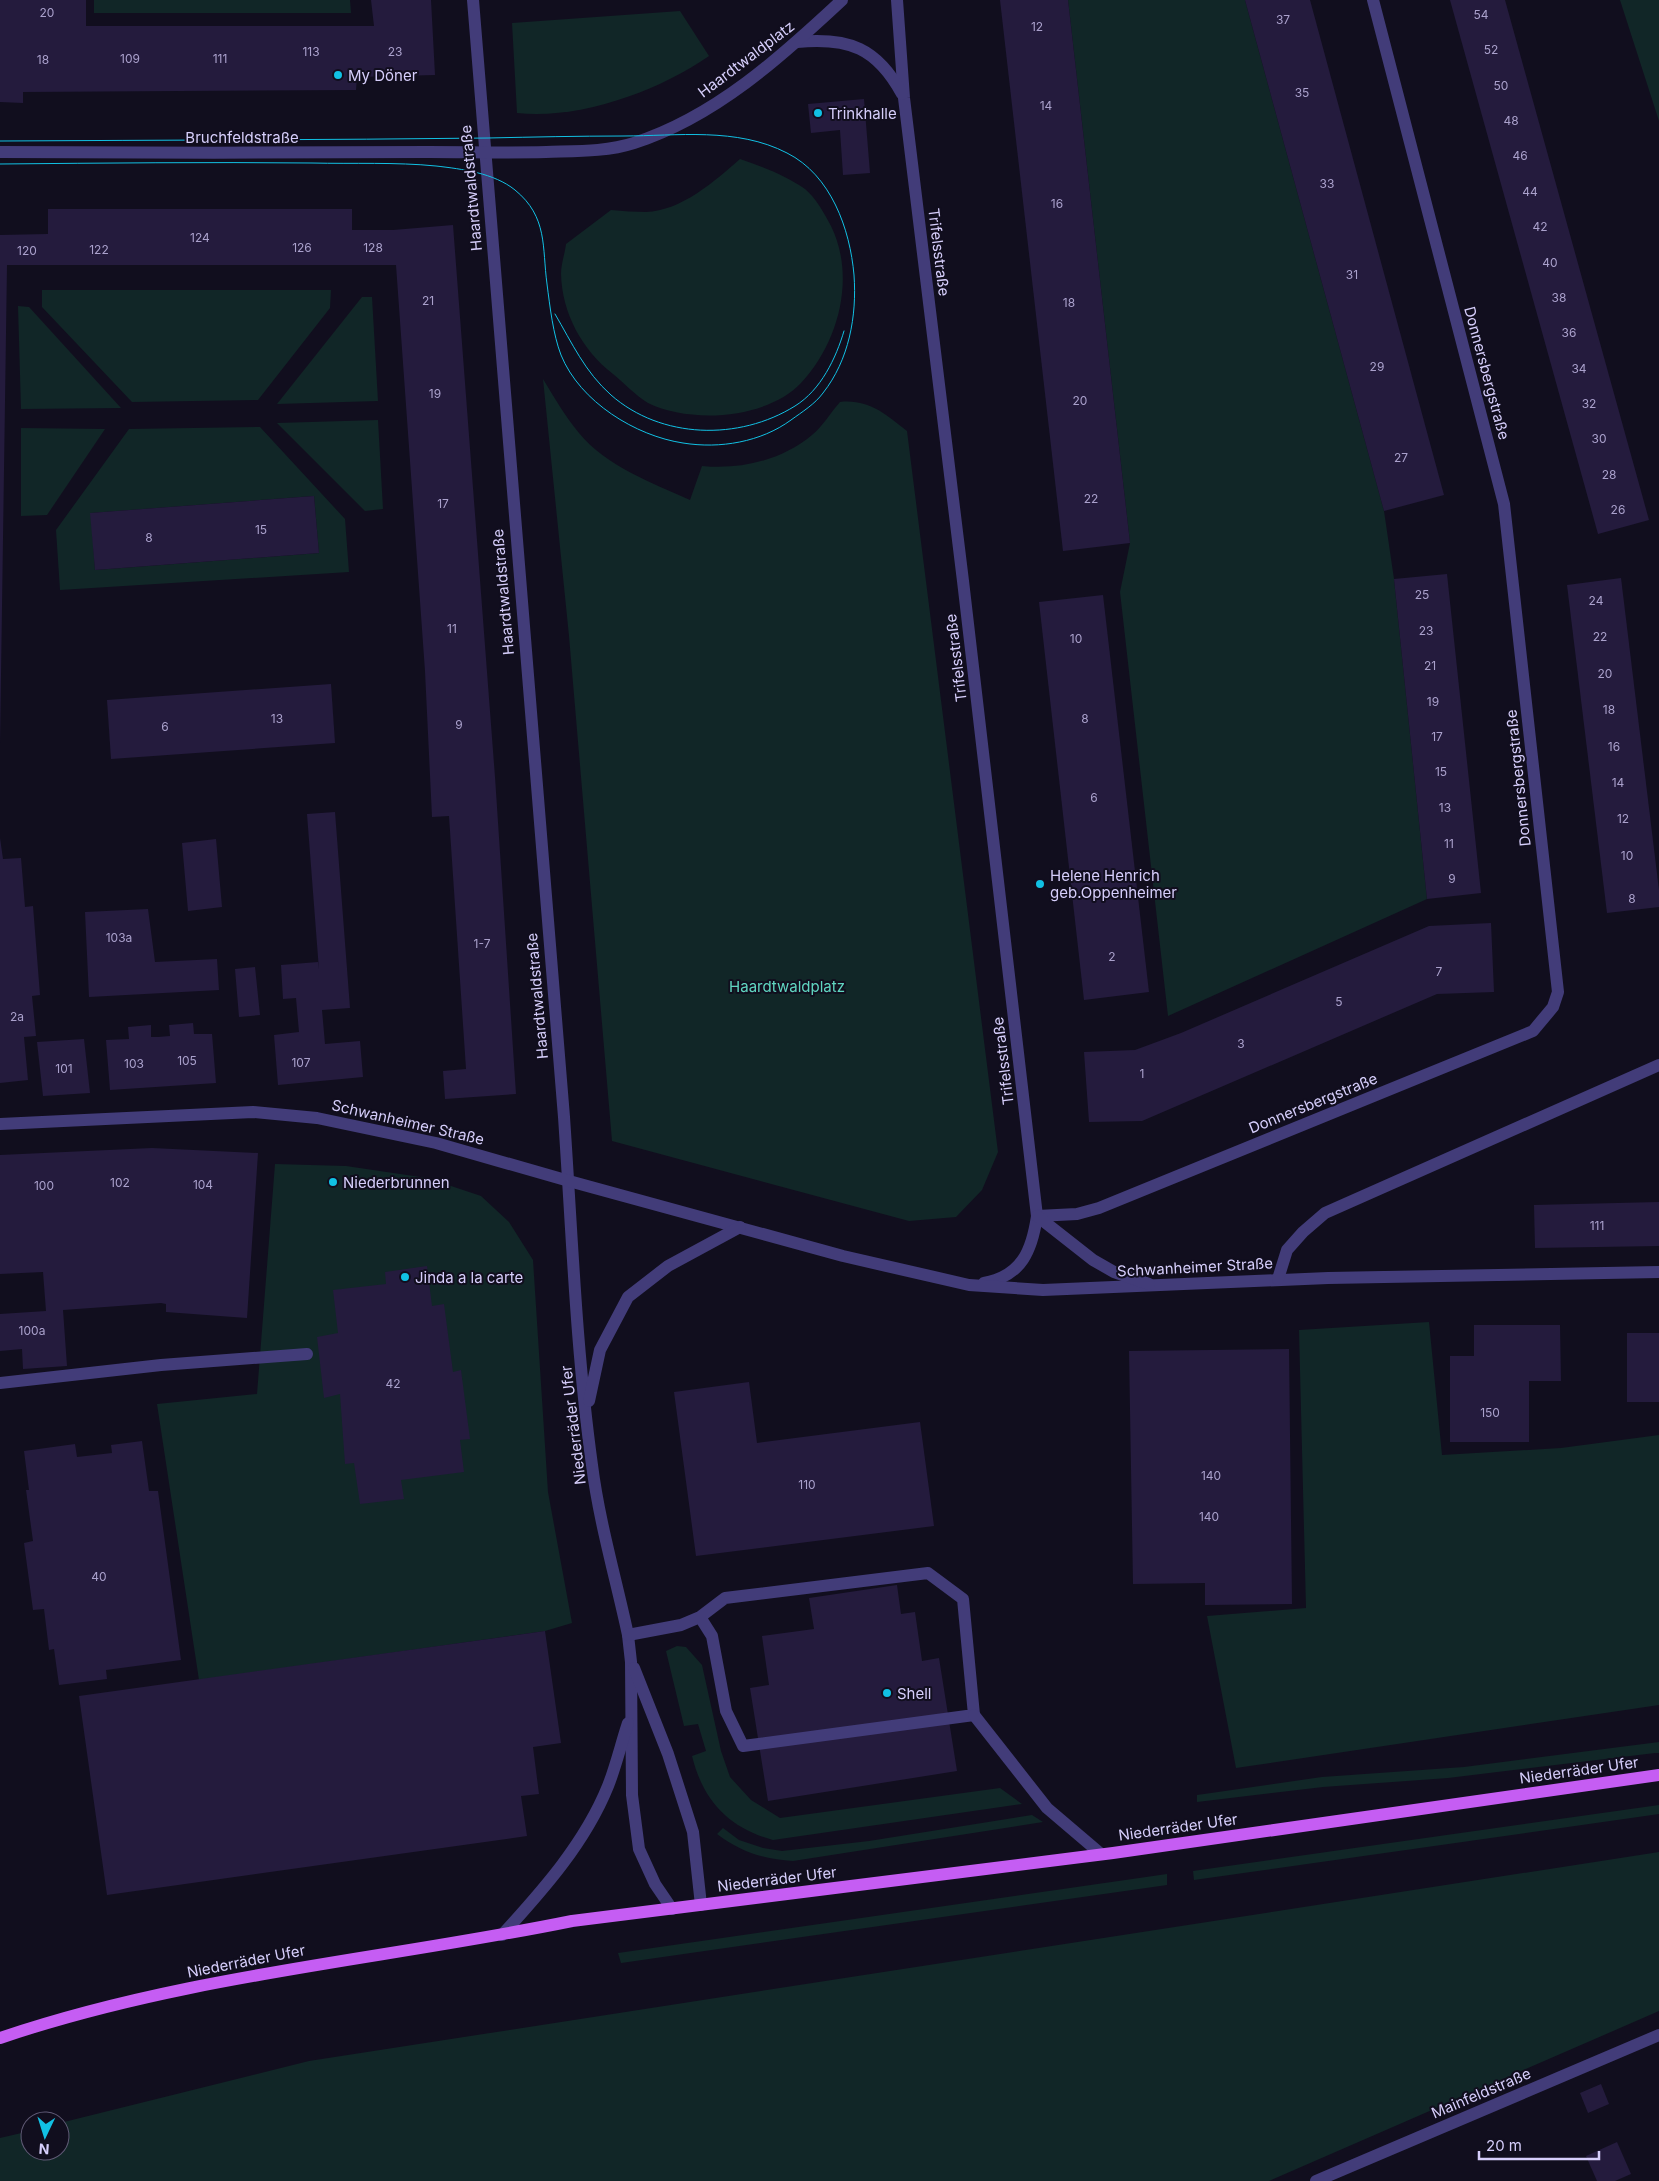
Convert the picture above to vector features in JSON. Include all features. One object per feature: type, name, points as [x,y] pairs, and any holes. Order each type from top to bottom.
[{"type":"main road","name":"Niederräder Ufer","points":[[0,2038],[38,2025],[147,1996],[301,1966],[502,1935],[572,1922],[1101,1854],[1659,1776]]},
{"type":"street","name":"Haardtwaldstraße","points":[[472,0],[568,1182]]},
{"type":"street","name":"Haardtwaldplatz","points":[[484,153],[608,150],[659,134],[710,108],[749,81],[797,42],[842,0]]},
{"type":"street","name":"Trifelsstraße","points":[[897,0],[904,98],[1037,1216],[1033,1242],[1013,1270],[996,1280],[969,1285]]},
{"type":"street","name":"Donnersbergstraße","points":[[1037,1216],[1077,1214],[1099,1208],[1533,1031],[1553,1007],[1558,992],[1504,504],[1373,0]]},
{"type":"street","name":"Trifelsstraße","points":[[797,42],[818,40],[843,42],[866,51],[884,65],[904,98]]},
{"type":"street","name":"Bruchfeldstraße","points":[[0,152],[216,154],[484,153]]},
{"type":"street","points":[[1278,1280],[1287,1250],[1302,1232],[1325,1213],[1659,1065]]},
{"type":"street","name":"Schwanheimer Straße","points":[[0,1124],[254,1112],[318,1118],[436,1143],[568,1182],[843,1256],[969,1285],[1043,1290],[1278,1280],[1659,1272]]},
{"type":"street","name":"Niederräder Ufer","points":[[568,1182],[572,1257],[592,1467],[628,1635],[631,1662],[632,1795],[639,1849],[655,1884],[672,1909]]},
{"type":"street","points":[[1037,1216],[1094,1260],[1114,1272],[1156,1286]]},
{"type":"street","points":[[586,1414],[600,1350],[628,1297],[668,1266],[740,1227]]},
{"type":"street","points":[[0,1383],[161,1365],[307,1354]]},
{"type":"street","points":[[628,1635],[681,1625],[700,1617],[725,1598],[928,1573],[963,1599],[968,1633],[974,1715],[1047,1808],[1101,1854]]},
{"type":"street","points":[[700,1617],[712,1636],[726,1710],[743,1746],[974,1715]]},
{"type":"street","name":"Niederräder Ufer","points":[[631,1662],[668,1754],[693,1832],[701,1905]]},
{"type":"street","name":"Niederräder Ufer","points":[[502,1935],[549,1884],[596,1810],[608,1786],[631,1712]]},
{"type":"street","name":"Mainfeldstraße","points":[[1316,2181],[1659,2035]]},
{"type":"green space","points":[[94,0],[350,0],[351,13],[94,13]]},
{"type":"green space","points":[[1068,0],[1245,0],[1384,511],[1394,579],[1427,899],[1168,1016],[1120,592],[1130,543]]},
{"type":"green space","points":[[1620,0],[1659,0],[1659,121]]},
{"type":"green space","points":[[680,11],[709,56],[689,69],[643,91],[592,107],[541,114],[517,113],[512,23]]},
{"type":"green space","points":[[740,159],[782,175],[805,189],[823,211],[838,246],[842,266],[843,287],[834,329],[814,367],[801,383],[786,395],[769,404],[749,411],[728,414],[685,414],[666,410],[648,403],[635,393],[602,364],[583,342],[570,316],[562,289],[561,270],[566,244],[611,210],[646,212],[659,210],[685,201]]},
{"type":"green space","points":[[42,290],[331,290],[330,308],[258,400],[132,402],[42,307]]},
{"type":"green space","points":[[362,297],[372,297],[378,401],[277,404]]},
{"type":"green space","points":[[18,306],[29,307],[121,408],[21,409]]},
{"type":"green space","name":"Haardtwaldplatz","points":[[543,379],[574,427],[602,455],[645,480],[690,500],[702,466],[746,465],[788,451],[812,435],[840,402],[868,405],[907,431],[998,1152],[982,1190],[956,1217],[909,1221],[612,1141],[569,636]]},
{"type":"green space","points":[[378,420],[383,509],[365,511],[277,423]]},
{"type":"green space","points":[[260,427],[345,519],[349,572],[60,590],[56,530],[129,429]],"holes":[[[314,496],[319,553],[95,570],[91,513]]]},
{"type":"green space","points":[[21,428],[105,429],[47,515],[21,516]]},
{"type":"green space","points":[[275,1164],[346,1166],[427,1178],[481,1196],[509,1222],[533,1260],[548,1492],[572,1623],[545,1631],[199,1680],[157,1404],[257,1394]]},
{"type":"green space","points":[[1429,1322],[1442,1455],[1561,1448],[1659,1435],[1659,1705],[1236,1768],[1207,1616],[1306,1608],[1299,1330]]},
{"type":"green space","points":[[677,1646],[686,1647],[702,1665],[721,1751],[730,1777],[751,1800],[780,1818],[1000,1788],[1022,1804],[773,1840],[757,1835],[731,1820],[720,1810],[703,1786],[697,1772],[692,1756],[706,1751],[698,1724],[684,1726],[666,1651]]},
{"type":"green space","points":[[1659,1742],[1659,1753],[1448,1778],[1323,1787],[1197,1802],[1197,1795],[1322,1777],[1464,1767]]},
{"type":"green space","points":[[1659,1805],[1659,1814],[1194,1880],[1193,1871]]},
{"type":"green space","points":[[1032,1815],[1043,1822],[793,1861],[753,1854],[735,1846],[717,1834],[723,1828],[739,1840],[763,1848],[782,1851],[869,1841]]},
{"type":"green space","points":[[1659,1852],[1659,2011],[1269,2181],[0,2181],[0,2138],[20,2133],[20,2161],[70,2161],[70,2121],[309,2061]]},
{"type":"green space","points":[[1167,1874],[1167,1885],[621,1963],[618,1953]]},
{"type":"building","points":[[0,0],[86,0],[86,26],[374,26],[371,0],[431,0],[435,75],[357,77],[356,90],[23,92],[23,103],[0,102]]},
{"type":"building","points":[[1000,0],[1068,0],[1130,543],[1063,551]]},
{"type":"building","points":[[1245,0],[1310,0],[1444,495],[1384,511]]},
{"type":"building","points":[[1450,0],[1505,0],[1649,520],[1598,534]]},
{"type":"building","points":[[864,99],[870,173],[843,175],[840,130],[811,133],[808,104]]},
{"type":"building","points":[[48,209],[352,209],[352,230],[393,230],[453,225],[495,777],[516,1094],[445,1099],[443,1071],[466,1069],[449,816],[432,817],[425,671],[396,265],[7,265],[0,744],[0,235],[48,234]]},
{"type":"building","points":[[314,496],[319,553],[95,570],[90,513]]},
{"type":"building","points":[[1447,574],[1481,893],[1427,899],[1394,579]]},
{"type":"building","points":[[1621,578],[1659,890],[1659,907],[1607,913],[1567,585]]},
{"type":"building","points":[[1103,595],[1149,992],[1084,1000],[1039,602]]},
{"type":"building","points":[[331,684],[335,743],[111,759],[107,700]]},
{"type":"building","points":[[335,812],[350,1008],[322,1010],[325,1044],[360,1041],[363,1077],[278,1085],[274,1035],[299,1032],[296,998],[283,999],[281,965],[318,962],[319,970],[307,814]]},
{"type":"building","points":[[0,838],[3,859],[21,858],[25,907],[33,906],[40,995],[32,996],[36,1036],[24,1037],[28,1080],[0,1083]]},
{"type":"building","points":[[216,839],[222,907],[188,911],[182,843]]},
{"type":"building","points":[[148,909],[155,962],[217,959],[219,990],[89,997],[85,912]]},
{"type":"building","points":[[1491,923],[1494,992],[1437,994],[1142,1121],[1089,1122],[1084,1052],[1135,1050],[1181,1033],[1429,926]]},
{"type":"building","points":[[255,967],[260,1015],[239,1017],[235,969]]},
{"type":"building","points":[[193,1023],[194,1034],[212,1034],[216,1083],[110,1090],[106,1040],[129,1039],[128,1027],[151,1025],[151,1037],[158,1037],[170,1036],[169,1025]]},
{"type":"building","points":[[84,1039],[90,1093],[43,1096],[37,1042]]},
{"type":"building","points":[[152,1148],[258,1153],[247,1318],[166,1312],[166,1304],[161,1303],[63,1310],[67,1366],[23,1369],[22,1349],[0,1351],[0,1314],[46,1311],[43,1272],[0,1274],[0,1155]]},
{"type":"building","points":[[1659,1202],[1659,1246],[1535,1248],[1534,1205]]},
{"type":"building","points":[[427,1266],[432,1306],[444,1304],[453,1372],[461,1370],[470,1439],[460,1440],[464,1472],[401,1480],[404,1499],[360,1504],[354,1463],[345,1464],[340,1394],[324,1398],[317,1337],[338,1333],[333,1290],[386,1284],[385,1272]]},
{"type":"building","points":[[1474,1325],[1560,1325],[1561,1381],[1529,1381],[1529,1442],[1450,1442],[1450,1356],[1474,1356]]},
{"type":"building","points":[[1627,1333],[1659,1333],[1659,1402],[1627,1402]]},
{"type":"building","points":[[1289,1349],[1292,1604],[1205,1605],[1205,1583],[1133,1584],[1129,1351]]},
{"type":"building","points":[[749,1382],[757,1443],[920,1422],[934,1526],[696,1556],[674,1392]]},
{"type":"building","points":[[142,1441],[149,1491],[158,1491],[181,1660],[106,1670],[107,1679],[59,1685],[54,1649],[49,1650],[44,1609],[33,1610],[24,1543],[33,1541],[26,1490],[29,1490],[24,1451],[75,1444],[77,1457],[112,1453],[111,1445]]},
{"type":"building","points":[[897,1585],[901,1614],[915,1612],[922,1661],[939,1658],[957,1771],[768,1801],[750,1688],[769,1685],[762,1636],[814,1629],[809,1598]]},
{"type":"building","points":[[545,1631],[561,1743],[533,1747],[539,1794],[521,1796],[527,1836],[107,1895],[79,1696]]},
{"type":"building","points":[[1601,2084],[1609,2104],[1588,2113],[1580,2093]]},
{"type":"building","points":[[1617,2142],[1631,2174],[1615,2181],[1597,2181],[1586,2156]]},
{"type":"tram line","points":[[0,141],[427,139],[685,135],[727,136],[748,139],[787,153],[802,163],[815,175],[836,205],[843,222],[852,257],[855,290],[852,322],[845,352],[832,380],[820,397],[800,414],[779,428],[753,439],[711,445],[683,443],[647,433],[629,424],[612,414],[581,388],[570,372],[558,347],[547,284],[542,233],[538,222],[526,200],[507,184],[488,176],[436,166],[406,164],[0,164]]},
{"type":"tram line","points":[[555,314],[586,367],[611,395],[631,410],[653,420],[676,427],[701,430],[725,430],[750,425],[773,417],[795,406],[812,391],[826,373],[837,352],[844,331]]},
{"type":"place","name":"My Döner","points":[[338,75]]},
{"type":"place","name":"Trinkhalle","points":[[818,113]]},
{"type":"place","name":"Helene Henrich geb.Oppenheimer","points":[[1040,884]]},
{"type":"place","name":"Niederbrunnen","points":[[333,1182]]},
{"type":"place","name":"Jinda a la carte","points":[[405,1277]]},
{"type":"place","name":"Shell","points":[[887,1693]]}]
